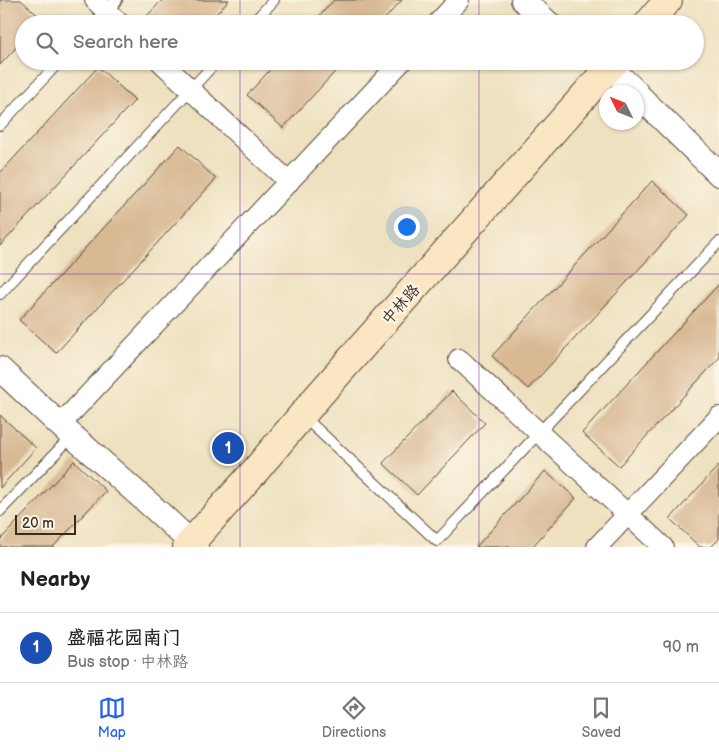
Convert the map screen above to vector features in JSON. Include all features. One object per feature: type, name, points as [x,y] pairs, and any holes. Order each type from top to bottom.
[{"type":"main road","points":[[656,15],[668,0]]},
{"type":"main road","name":"中林路","points":[[191,546],[302,415],[603,70]]},
{"type":"street","points":[[445,15],[459,0]]},
{"type":"street","points":[[523,0],[539,15]]},
{"type":"street","points":[[170,70],[288,182]]},
{"type":"street","points":[[66,430],[288,182],[394,70]]},
{"type":"street","points":[[615,70],[629,85]]},
{"type":"street","points":[[644,101],[719,174]]},
{"type":"street","points":[[459,359],[663,547]]},
{"type":"street","points":[[1,372],[155,508],[191,546]]},
{"type":"street","points":[[597,547],[719,417]]},
{"type":"lane","points":[[260,15],[274,0]]},
{"type":"lane","points":[[0,125],[52,70]]},
{"type":"lane","points":[[0,294],[209,70]]},
{"type":"lane","points":[[302,415],[437,541],[719,242]]},
{"type":"lane","points":[[0,510],[66,430]]},
{"type":"building","points":[[0,0],[21,0],[37,15],[15,15],[15,49],[0,65]]},
{"type":"building","points":[[162,0],[229,0],[215,15],[148,15]]},
{"type":"building","points":[[334,0],[402,0],[388,15],[320,15]]},
{"type":"building","points":[[95,70],[101,70],[135,100],[0,246],[0,173]]},
{"type":"building","points":[[270,70],[337,70],[283,128],[247,95]]},
{"type":"building","points":[[180,145],[216,179],[56,353],[19,320]]},
{"type":"building","points":[[652,181],[689,215],[528,389],[492,356]]},
{"type":"building","points":[[719,284],[719,358],[619,466],[582,433]]},
{"type":"building","points":[[452,391],[485,423],[417,495],[383,463]]},
{"type":"building","points":[[0,415],[36,448],[0,488]]},
{"type":"building","points":[[74,461],[106,491],[53,547],[0,547],[0,540]]},
{"type":"building","points":[[719,465],[719,539],[711,547],[700,547],[670,519]]},
{"type":"building","points":[[545,471],[576,498],[532,547],[476,547]]},
{"type":"place","name":"盛福花园南门","points":[[228,448]]}]
